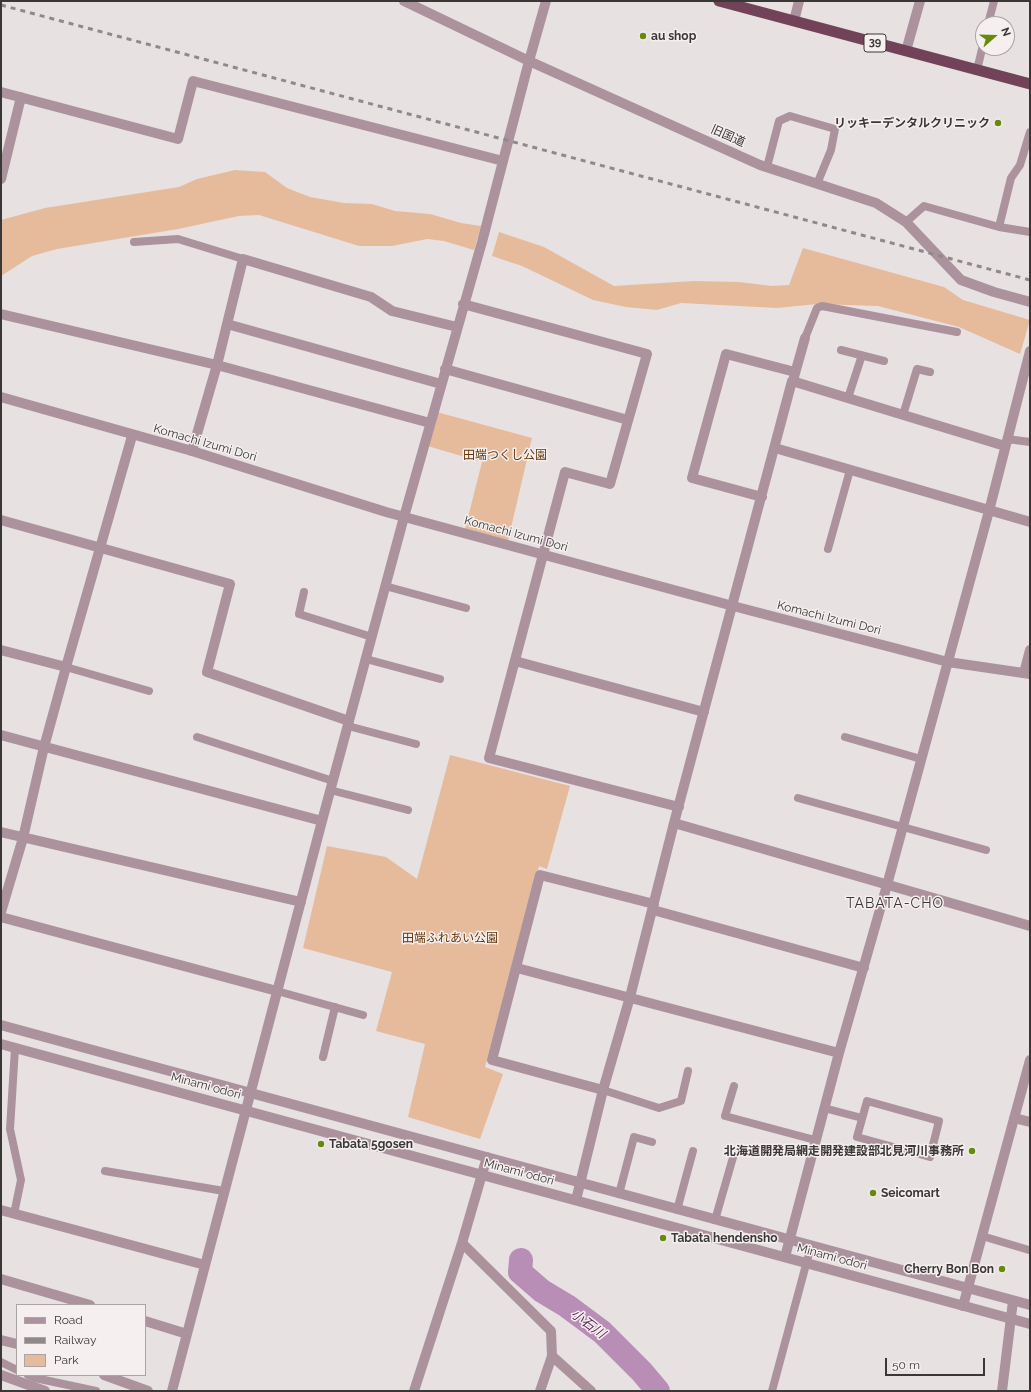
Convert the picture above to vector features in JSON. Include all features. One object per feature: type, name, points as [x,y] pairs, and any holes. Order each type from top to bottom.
[{"type":"highway","name":"39","points":[[719,1],[1030,84]]},
{"type":"street","name":"旧国道","points":[[404,1],[529,61],[767,167],[876,203],[906,222],[961,280],[994,292],[1030,302]]},
{"type":"street","points":[[172,1391],[331,786],[404,516],[463,304],[482,242],[546,1]]},
{"type":"street","points":[[794,21],[799,1]]},
{"type":"street","points":[[906,51],[920,1]]},
{"type":"street","points":[[1,92],[178,139],[193,81],[503,161]]},
{"type":"street","points":[[1,179],[21,97]]},
{"type":"street","points":[[192,451],[217,365],[243,259],[371,297],[392,312],[457,327]]},
{"type":"street","points":[[463,304],[647,354],[610,484],[565,472],[489,758],[679,807]]},
{"type":"street","points":[[1,314],[217,365],[430,423]]},
{"type":"street","points":[[227,324],[441,384]]},
{"type":"street","points":[[576,1200],[674,823],[805,338]]},
{"type":"street","points":[[785,1257],[839,1053],[887,885],[989,511],[1030,351]]},
{"type":"street","points":[[762,496],[692,478],[726,354],[794,376],[848,398],[904,415],[1006,442]]},
{"type":"street","points":[[445,369],[628,420]]},
{"type":"street","name":"Komachi Izumi Dori","points":[[1,397],[132,436],[192,451],[404,516],[733,606],[948,662],[1027,674]]},
{"type":"street","points":[[1,912],[22,838],[44,747],[66,667],[132,436]]},
{"type":"street","points":[[775,448],[1030,522]]},
{"type":"street","points":[[1,520],[230,584],[207,672],[349,724]]},
{"type":"street","points":[[1,650],[66,667]]},
{"type":"street","points":[[1027,674],[1030,650]]},
{"type":"street","points":[[515,661],[704,712]]},
{"type":"street","points":[[1,735],[322,820]]},
{"type":"street","points":[[674,823],[1030,926]]},
{"type":"street","points":[[1,832],[301,902]]},
{"type":"street","points":[[604,1090],[492,1060],[540,875],[864,968]]},
{"type":"street","points":[[1,917],[277,991]]},
{"type":"street","points":[[517,968],[839,1053]]},
{"type":"street","name":"Minami odori","points":[[1,1025],[1030,1306]]},
{"type":"street","name":"Minami odori","points":[[1,1044],[1030,1324]]},
{"type":"street","points":[[963,1306],[1030,1060]]},
{"type":"street","points":[[1014,1118],[1030,1122]]},
{"type":"street","points":[[414,1391],[462,1243],[487,1157]]},
{"type":"street","points":[[1,1210],[205,1265]]},
{"type":"street","points":[[462,1243],[551,1331],[552,1356],[540,1391]]},
{"type":"street","points":[[1,1279],[87,1304]]},
{"type":"street","points":[[1002,1391],[1013,1301]]},
{"type":"street","points":[[146,1321],[187,1334]]},
{"type":"street","points":[[1,1340],[16,1344]]},
{"type":"street","points":[[552,1356],[591,1391]]},
{"type":"street","points":[[1,1375],[32,1380],[45,1391]]},
{"type":"street","points":[[107,1376],[148,1391]]},
{"type":"lane","points":[[990,16],[994,1]]},
{"type":"lane","points":[[977,70],[980,56]]},
{"type":"lane","points":[[767,167],[779,120],[790,116],[834,128],[831,150],[817,184]]},
{"type":"lane","points":[[999,227],[1012,178],[1020,164],[1030,132]]},
{"type":"lane","points":[[906,222],[924,206],[999,227],[1030,232]]},
{"type":"lane","points":[[134,242],[178,239],[243,259]]},
{"type":"lane","points":[[805,338],[817,308],[822,306],[957,332]]},
{"type":"lane","points":[[841,350],[884,361]]},
{"type":"lane","points":[[848,398],[862,355]]},
{"type":"lane","points":[[904,415],[917,369],[930,372]]},
{"type":"lane","points":[[1006,442],[1030,442]]},
{"type":"lane","points":[[828,548],[850,470]]},
{"type":"lane","points":[[386,586],[466,608]]},
{"type":"lane","points":[[304,592],[299,614],[372,637]]},
{"type":"lane","points":[[366,659],[440,679]]},
{"type":"lane","points":[[66,667],[149,691]]},
{"type":"lane","points":[[349,724],[416,744]]},
{"type":"lane","points":[[197,737],[331,786],[408,810]]},
{"type":"lane","points":[[845,737],[921,759]]},
{"type":"lane","points":[[798,798],[986,850]]},
{"type":"lane","points":[[277,991],[364,1015]]},
{"type":"lane","points":[[323,1057],[335,1007]]},
{"type":"lane","points":[[14,1214],[21,1180],[10,1129],[15,1048]]},
{"type":"lane","points":[[604,1090],[658,1108],[681,1101],[688,1071]]},
{"type":"lane","points":[[734,1086],[725,1116],[816,1140]]},
{"type":"lane","points":[[867,1101],[939,1121],[930,1157],[857,1137],[862,1118],[867,1101]]},
{"type":"lane","points":[[824,1108],[862,1118]]},
{"type":"lane","points":[[619,1194],[634,1137],[652,1142]]},
{"type":"lane","points":[[677,1210],[693,1151]]},
{"type":"lane","points":[[715,1220],[734,1154]]},
{"type":"lane","points":[[105,1171],[224,1191]]},
{"type":"lane","points":[[982,1236],[1029,1250]]},
{"type":"lane","points":[[772,1391],[811,1246]]},
{"type":"lane","points":[[1,1362],[16,1370]]},
{"type":"lane","points":[[32,1380],[96,1391]]},
{"type":"green space","points":[[235,170],[265,172],[287,188],[310,197],[344,203],[372,204],[395,211],[430,214],[461,223],[481,226],[474,250],[444,241],[427,239],[392,246],[359,246],[259,215],[239,216],[178,229],[57,249],[32,256],[1,276],[1,220],[45,208],[179,187],[197,179]]},
{"type":"green space","points":[[499,232],[544,247],[614,286],[694,281],[739,282],[772,286],[789,285],[803,248],[944,287],[963,300],[1030,320],[1020,354],[959,327],[878,306],[817,304],[777,308],[681,303],[657,310],[626,307],[593,300],[522,266],[492,256]]},
{"type":"green space","name":"田端つくし公園","points":[[433,411],[532,438],[507,545],[464,533],[482,462],[424,445]]},
{"type":"green space","name":"田端ふれあい公園","points":[[450,755],[570,786],[547,869],[539,866],[485,1067],[503,1074],[480,1139],[408,1117],[425,1044],[376,1031],[392,972],[303,948],[327,846],[386,857],[417,879]]},
{"type":"waterway","name":"小石川","points":[[521,1260],[520,1272],[542,1291],[567,1306],[602,1332],[642,1372],[658,1391]]},
{"type":"railway","points":[[1,5],[1030,280]]},
{"type":"place","name":"au shop","points":[[643,36]]},
{"type":"place","name":"リッキーデンタルクリニック","points":[[998,123]]},
{"type":"place","name":"Tabata 5gosen","points":[[321,1144]]},
{"type":"place","name":"北海道開発局網走開発建設部北見河川事務所","points":[[972,1151]]},
{"type":"place","name":"Seicomart","points":[[873,1193]]},
{"type":"place","name":"Tabata hendensho","points":[[663,1238]]},
{"type":"place","name":"Cherry Bon Bon","points":[[1002,1269]]},
{"type":"district","name":"TABATA-CHO","points":[[895,904]]}]
